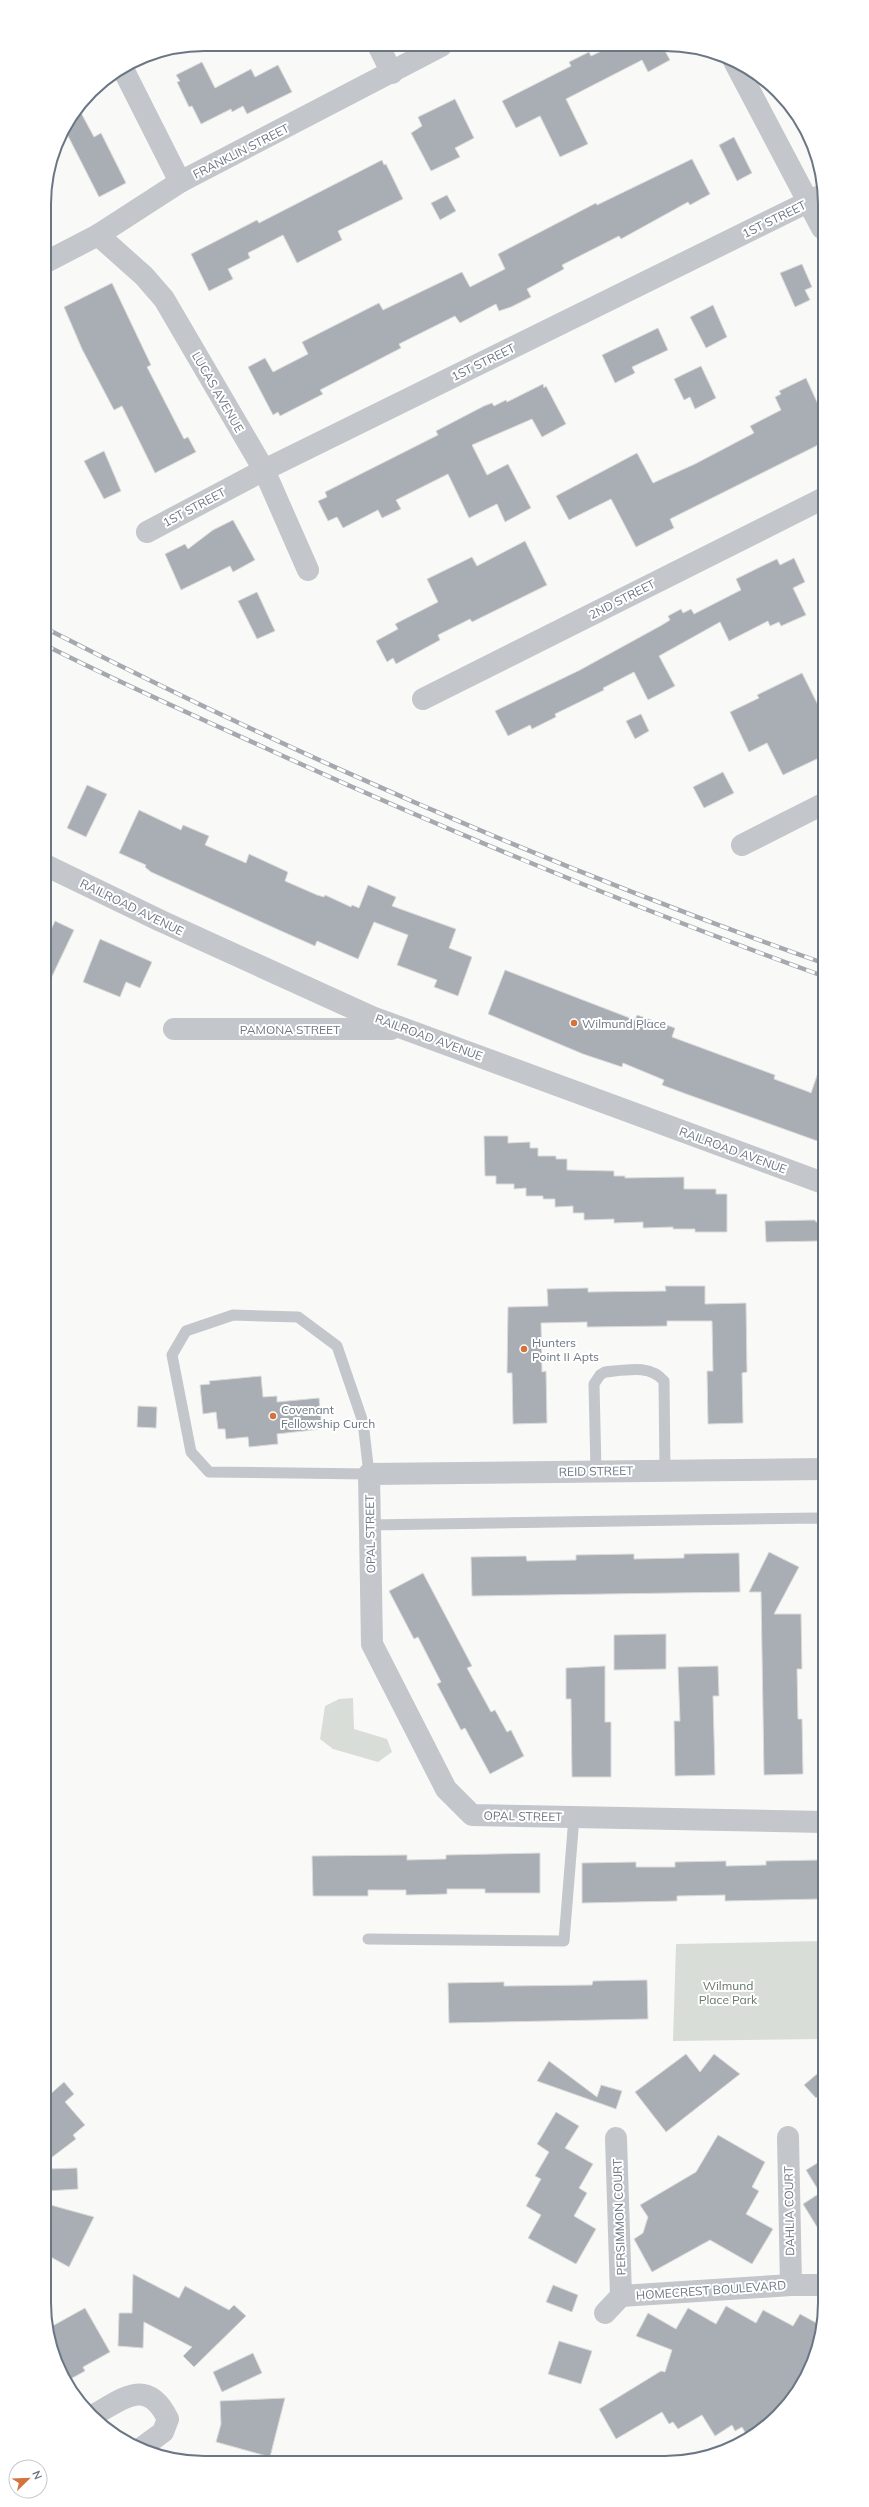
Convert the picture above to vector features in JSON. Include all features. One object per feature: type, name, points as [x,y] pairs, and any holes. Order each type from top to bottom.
[{"type":"street","points":[[381,51],[392,73]]},
{"type":"street","name":"FRANKLIN STREET","points":[[51,258],[98,235],[180,182],[432,51]]},
{"type":"street","points":[[740,72],[815,199],[818,211]]},
{"type":"street","points":[[125,74],[180,182]]},
{"type":"street","name":"1ST STREET","points":[[147,532],[264,470],[815,199]]},
{"type":"street","name":"LUCAS AVENUE","points":[[98,235],[144,276],[164,299],[264,470],[308,570]]},
{"type":"street","name":"2ND STREET","points":[[423,699],[818,501]]},
{"type":"street","points":[[742,845],[818,807]]},
{"type":"street","name":"RAILROAD AVENUE","points":[[51,868],[292,982],[406,1029],[818,1181]]},
{"type":"street","name":"PAMONA STREET","points":[[174,1029],[406,1029]]},
{"type":"street","name":"REID STREET","points":[[369,1474],[818,1469]]},
{"type":"street","name":"OPAL STREET","points":[[369,1474],[372,1644],[446,1789],[472,1815],[818,1822]]},
{"type":"street","name":"DAHLIA COURT","points":[[788,2137],[791,2285]]},
{"type":"street","name":"PERSIMMON COURT","points":[[616,2138],[621,2296]]},
{"type":"street","name":"HOMECREST BOULEVARD","points":[[605,2313],[621,2296],[791,2285],[818,2285]]},
{"type":"street","points":[[98,2413],[132,2394],[148,2394],[161,2405],[168,2419],[163,2432],[146,2444]]},
{"type":"lane","points":[[233,1315],[298,1317],[337,1346],[363,1422],[369,1474],[210,1472],[192,1452],[172,1355],[186,1331],[233,1315]]},
{"type":"lane","points":[[596,1471],[594,1384],[600,1375],[605,1372],[646,1369],[657,1373],[664,1381],[665,1471]]},
{"type":"lane","points":[[370,1525],[818,1518]]},
{"type":"lane","points":[[368,1939],[564,1941],[574,1817]]},
{"type":"green space","points":[[353,1698],[354,1729],[387,1739],[392,1752],[378,1762],[333,1749],[320,1739],[325,1706],[339,1699]]},
{"type":"green space","name":"Wilmund Place Park","points":[[818,1941],[818,2039],[673,2041],[676,1944]]},
{"type":"building","points":[[602,51],[665,51],[670,60],[648,72],[642,60],[566,99],[588,144],[560,157],[540,116],[516,128],[502,101],[571,66],[569,62],[589,52],[591,56]]},
{"type":"building","points":[[202,62],[215,88],[251,69],[255,77],[278,65],[292,92],[247,114],[243,106],[232,112],[231,109],[201,124],[192,106],[189,107],[177,82],[180,81],[176,75]]},
{"type":"building","points":[[455,99],[474,138],[455,148],[460,157],[431,171],[411,133],[422,126],[418,117]]},
{"type":"building","points":[[81,113],[94,137],[101,133],[126,183],[99,197],[68,136]]},
{"type":"building","points":[[734,137],[752,173],[737,181],[719,145]]},
{"type":"building","points":[[692,159],[710,194],[690,205],[688,202],[621,239],[619,236],[562,265],[564,269],[527,289],[531,297],[499,311],[496,304],[460,323],[455,316],[399,344],[401,348],[320,390],[323,394],[280,416],[278,412],[273,415],[248,367],[265,358],[273,372],[308,354],[302,342],[379,303],[383,310],[462,272],[470,287],[505,269],[498,254],[596,203],[597,205]]},
{"type":"building","points":[[382,160],[384,165],[386,164],[403,199],[338,231],[342,240],[297,263],[283,235],[248,253],[250,258],[228,269],[233,279],[209,291],[191,254],[257,220],[259,223]]},
{"type":"building","points":[[447,195],[456,211],[440,220],[431,203]]},
{"type":"building","points":[[802,264],[812,287],[805,290],[810,300],[795,307],[780,273]]},
{"type":"building","points":[[112,283],[151,365],[147,367],[184,439],[188,437],[196,452],[155,473],[122,406],[114,410],[82,349],[64,307]]},
{"type":"building","points":[[713,305],[727,337],[706,348],[690,317]]},
{"type":"building","points":[[658,328],[668,350],[632,367],[635,373],[615,383],[602,355]]},
{"type":"building","points":[[701,366],[716,398],[695,409],[690,397],[684,400],[674,379]]},
{"type":"building","points":[[806,378],[818,404],[818,445],[670,519],[674,528],[636,547],[611,499],[569,520],[556,496],[637,453],[653,483],[695,464],[754,433],[750,426],[781,410],[775,397],[781,394],[779,391]]},
{"type":"building","points":[[543,384],[544,388],[546,386],[566,424],[542,437],[532,419],[472,445],[487,475],[508,464],[531,508],[505,522],[497,504],[469,518],[448,474],[396,500],[401,509],[382,518],[378,510],[343,528],[337,517],[328,521],[318,501],[327,497],[325,492],[438,435],[436,431],[484,406],[492,403],[494,406],[506,400],[507,402]]},
{"type":"building","points":[[104,451],[121,491],[104,499],[84,461]]},
{"type":"building","points":[[233,520],[255,560],[233,572],[230,566],[181,590],[165,554],[185,544],[188,549],[213,530]]},
{"type":"building","points":[[525,541],[547,585],[472,622],[470,619],[438,635],[440,640],[396,664],[393,658],[387,662],[376,641],[398,629],[395,624],[438,602],[427,579],[472,557],[477,566]]},
{"type":"building","points":[[794,558],[805,582],[793,588],[806,615],[781,626],[779,622],[770,626],[768,621],[729,641],[720,622],[659,656],[675,686],[648,700],[634,672],[603,688],[604,690],[555,714],[556,717],[532,729],[530,725],[508,736],[495,711],[580,670],[662,625],[670,620],[668,616],[681,609],[683,613],[691,609],[694,614],[741,590],[736,579],[777,559],[780,565]]},
{"type":"building","points":[[257,592],[275,631],[257,639],[238,601]]},
{"type":"building","points":[[802,673],[818,705],[818,758],[783,775],[767,743],[749,752],[730,712],[759,698],[757,695]]},
{"type":"building","points":[[641,714],[649,731],[635,739],[626,721]]},
{"type":"building","points":[[723,772],[734,793],[704,808],[693,787]]},
{"type":"building","points":[[87,785],[107,794],[86,837],[67,828]]},
{"type":"building","points":[[139,810],[181,830],[183,825],[209,836],[205,845],[246,863],[249,854],[288,872],[285,881],[317,895],[324,897],[325,895],[351,907],[352,905],[359,908],[368,885],[396,897],[392,906],[456,929],[449,948],[472,957],[458,996],[434,987],[437,980],[397,965],[408,935],[374,922],[358,959],[317,941],[315,946],[151,872],[145,867],[146,865],[119,853]]},
{"type":"building","points":[[55,921],[74,930],[51,978],[51,929]]},
{"type":"building","points":[[100,939],[152,962],[140,988],[126,982],[120,997],[83,982]]},
{"type":"building","points":[[505,970],[635,1020],[637,1015],[675,1028],[672,1037],[775,1075],[774,1079],[811,1093],[818,1073],[818,1141],[662,1085],[664,1080],[623,1063],[622,1067],[583,1054],[488,1014]]},
{"type":"building","points":[[484,1136],[508,1136],[508,1143],[530,1142],[530,1148],[538,1148],[538,1156],[556,1156],[556,1159],[567,1159],[567,1170],[614,1171],[614,1176],[625,1176],[625,1178],[684,1177],[684,1189],[716,1189],[716,1194],[727,1194],[727,1232],[695,1232],[695,1229],[673,1229],[673,1227],[643,1228],[643,1222],[614,1223],[614,1219],[584,1220],[584,1213],[573,1213],[573,1206],[555,1207],[555,1199],[543,1199],[543,1196],[526,1196],[526,1188],[514,1189],[514,1184],[496,1184],[496,1176],[485,1176]]},
{"type":"building","points":[[815,1220],[818,1222],[818,1241],[766,1242],[765,1221]]},
{"type":"building","name":"Hunters Point II Apts","points":[[665,1286],[705,1286],[705,1304],[746,1303],[747,1372],[742,1373],[743,1423],[708,1424],[707,1371],[713,1371],[712,1321],[667,1321],[667,1326],[587,1327],[587,1322],[541,1323],[542,1372],[546,1371],[547,1423],[513,1424],[512,1373],[507,1373],[508,1307],[548,1306],[547,1289],[588,1288],[588,1292],[666,1291]]},
{"type":"building","name":"Covenant Fellowship Curch","points":[[261,1376],[263,1397],[277,1396],[277,1402],[319,1398],[322,1429],[277,1434],[278,1444],[249,1447],[248,1437],[226,1439],[225,1429],[218,1429],[216,1412],[203,1414],[200,1385],[210,1384],[209,1381]]},
{"type":"building","points":[[138,1406],[157,1407],[156,1428],[137,1427]]},
{"type":"building","points":[[769,1552],[799,1567],[774,1614],[801,1614],[802,1669],[797,1669],[798,1719],[802,1719],[803,1774],[764,1775],[761,1592],[749,1592]]},
{"type":"building","points":[[739,1553],[740,1592],[472,1596],[471,1557],[526,1556],[527,1561],[576,1560],[576,1555],[634,1554],[634,1559],[684,1558],[684,1554]]},
{"type":"building","points":[[423,1573],[472,1666],[467,1668],[491,1712],[495,1710],[507,1732],[511,1730],[524,1756],[490,1774],[465,1728],[461,1730],[437,1684],[441,1682],[418,1637],[414,1639],[389,1591]]},
{"type":"building","points":[[666,1634],[666,1669],[614,1670],[614,1635]]},
{"type":"building","points":[[605,1666],[605,1722],[611,1722],[611,1777],[572,1777],[571,1699],[566,1699],[566,1668]]},
{"type":"building","points":[[718,1666],[719,1696],[713,1696],[715,1775],[675,1776],[674,1721],[680,1721],[678,1667]]},
{"type":"building","points":[[540,1853],[540,1893],[485,1893],[485,1889],[447,1889],[447,1894],[406,1895],[406,1890],[368,1890],[368,1896],[313,1896],[312,1856],[407,1855],[407,1860],[446,1859],[446,1855]]},
{"type":"building","points":[[818,1860],[818,1899],[725,1901],[725,1895],[677,1896],[677,1901],[582,1903],[582,1863],[636,1862],[636,1867],[675,1867],[675,1862],[726,1861],[726,1866],[766,1865],[766,1861]]},
{"type":"building","points":[[647,1980],[648,2019],[449,2023],[448,1983],[504,1982],[504,1986],[592,1985],[593,1981]]},
{"type":"building","points":[[686,2054],[700,2072],[714,2054],[740,2074],[666,2132],[635,2092]]},
{"type":"building","points":[[549,2061],[597,2097],[601,2085],[622,2091],[616,2109],[537,2081]]},
{"type":"building","points":[[818,2073],[818,2096],[816,2098],[804,2085]]},
{"type":"building","points":[[64,2082],[74,2094],[65,2102],[85,2125],[73,2135],[76,2139],[51,2158],[51,2093]]},
{"type":"building","points":[[556,2112],[579,2126],[565,2148],[593,2164],[579,2188],[587,2193],[574,2216],[596,2229],[576,2264],[528,2238],[541,2215],[526,2206],[541,2179],[535,2176],[549,2152],[537,2144]]},
{"type":"building","points":[[718,2135],[765,2162],[752,2187],[759,2191],[746,2214],[773,2229],[752,2264],[710,2240],[652,2272],[634,2239],[643,2233],[648,2217],[640,2205],[696,2172]]},
{"type":"building","points":[[818,2163],[818,2190],[806,2170]]},
{"type":"building","points":[[77,2168],[78,2189],[51,2191],[51,2169]]},
{"type":"building","points":[[818,2194],[818,2229],[803,2204]]},
{"type":"building","points":[[51,2205],[94,2217],[69,2267],[51,2257]]},
{"type":"building","points":[[133,2274],[179,2298],[185,2286],[229,2310],[234,2305],[246,2316],[194,2367],[183,2356],[192,2347],[144,2322],[143,2348],[118,2346],[119,2313],[132,2313]]},
{"type":"building","points":[[553,2285],[578,2295],[572,2312],[546,2302]]},
{"type":"building","points":[[726,2306],[756,2323],[763,2310],[793,2326],[800,2314],[817,2323],[810,2352],[792,2388],[780,2404],[766,2418],[750,2430],[745,2433],[742,2427],[735,2431],[732,2425],[715,2436],[702,2415],[678,2429],[673,2422],[669,2424],[662,2412],[616,2439],[599,2409],[661,2371],[665,2372],[672,2350],[636,2336],[648,2313],[676,2329],[688,2308],[716,2324]]},
{"type":"building","points":[[85,2308],[110,2352],[83,2367],[85,2371],[72,2378],[59,2352],[53,2326]]},
{"type":"building","points":[[559,2341],[592,2351],[581,2384],[548,2374]]},
{"type":"building","points":[[253,2353],[262,2373],[222,2392],[213,2372]]},
{"type":"building","points":[[285,2398],[270,2456],[216,2442],[221,2424],[220,2401]]},
{"type":"railway","points":[[51,631],[235,721],[428,808],[625,889],[723,927],[818,961]]},
{"type":"railway","points":[[51,648],[125,684],[400,808],[539,867],[680,923],[818,974]]},
{"type":"place","name":"Wilmund Place","points":[[574,1023]]},
{"type":"place","name":"Hunters Point II Apts","points":[[524,1349]]},
{"type":"place","name":"Covenant Fellowship Curch","points":[[273,1416]]}]
